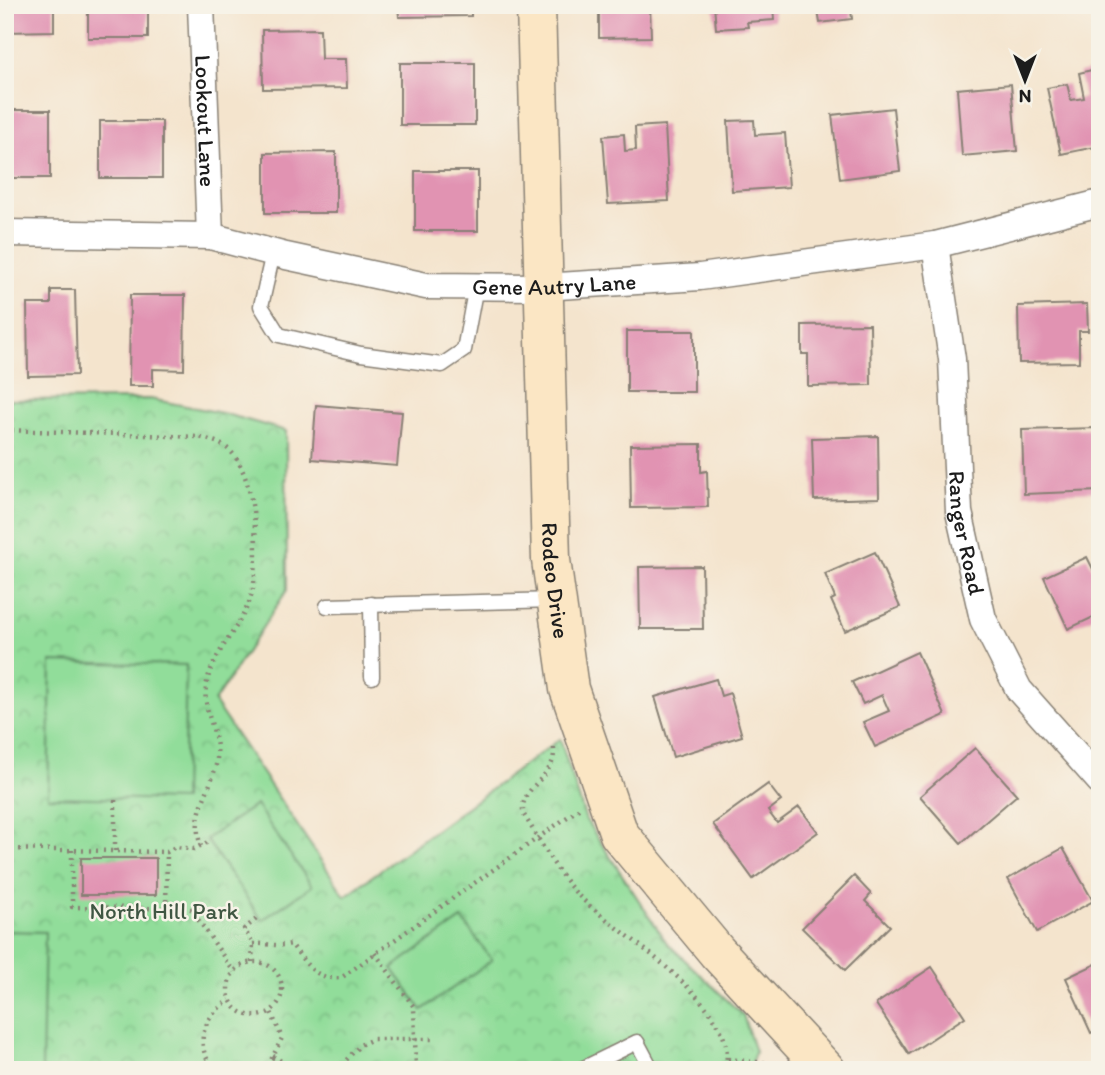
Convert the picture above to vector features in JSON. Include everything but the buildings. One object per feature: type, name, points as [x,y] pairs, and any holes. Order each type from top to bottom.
[{"type":"street","name":"Lookout Lane","points":[[201,5],[210,236]]},
{"type":"street","name":"Rodeo Drive","points":[[536,5],[551,560],[569,689],[619,834],[717,952],[823,1069]]},
{"type":"street","name":"Gene Autry Lane","points":[[5,233],[210,236],[273,253],[426,285],[543,287],[700,276],[935,245],[1100,203]]},
{"type":"street","name":"Ranger Road","points":[[935,245],[952,359],[959,512],[984,619],[1019,691],[1100,781]]},
{"type":"lane","points":[[273,253],[261,306],[278,335],[361,354],[442,365],[464,350],[476,286]]},
{"type":"lane","points":[[327,606],[556,600]]},
{"type":"lane","points":[[371,604],[372,677]]},
{"type":"lane","points":[[580,1070],[637,1042],[652,1070]]},
{"type":"path","points":[[5,430],[199,438],[216,442],[228,449],[245,474],[254,534],[255,574],[251,597],[207,678],[205,707],[216,742],[217,756],[214,774],[199,810],[196,826],[201,846]]},
{"type":"path","points":[[554,748],[553,762],[524,800],[522,808],[566,882],[604,918],[630,935],[700,1000],[719,1024],[727,1042],[728,1059],[724,1070]]},
{"type":"path","points":[[253,944],[264,943],[278,947],[290,944],[321,977],[341,978],[586,803],[606,797]]},
{"type":"path","points":[[115,799],[115,851]]},
{"type":"path","points":[[5,849],[167,852],[175,847],[194,849],[208,842]]},
{"type":"path","points":[[72,850],[72,907],[191,909],[234,972]]},
{"type":"path","points":[[166,908],[167,852]]},
{"type":"path","points":[[252,962],[253,944],[244,929],[259,916]]},
{"type":"path","points":[[375,953],[414,1007],[416,1070]]},
{"type":"path","points":[[252,962],[270,965],[281,979],[282,997],[271,1012],[253,1016],[237,1009],[230,1000],[228,985],[234,972],[243,964],[252,962]]},
{"type":"path","points":[[216,1070],[204,1053],[202,1037],[213,1012],[230,1000]]},
{"type":"path","points":[[263,1070],[282,1038],[271,1012]]},
{"type":"path","points":[[337,1070],[360,1045],[373,1039],[433,1039]]},
{"type":"path","points":[[273,1056],[296,1070]]},
{"type":"path","points":[[728,1059],[780,1064]]},
{"type":"green space","name":"North Hill Park","points":[[150,399],[222,413],[286,431],[287,590],[214,702],[345,896],[560,739],[586,820],[667,943],[743,1015],[755,1052],[749,1070],[5,1070],[5,400]]},
{"type":"green space","points":[[51,662],[186,665],[183,800],[48,797]]},
{"type":"green space","points":[[256,805],[312,886],[262,920],[206,839]]},
{"type":"green space","points":[[462,919],[492,960],[422,1010],[392,968]]},
{"type":"green space","points":[[5,931],[45,932],[42,1070],[5,1070]]}]
